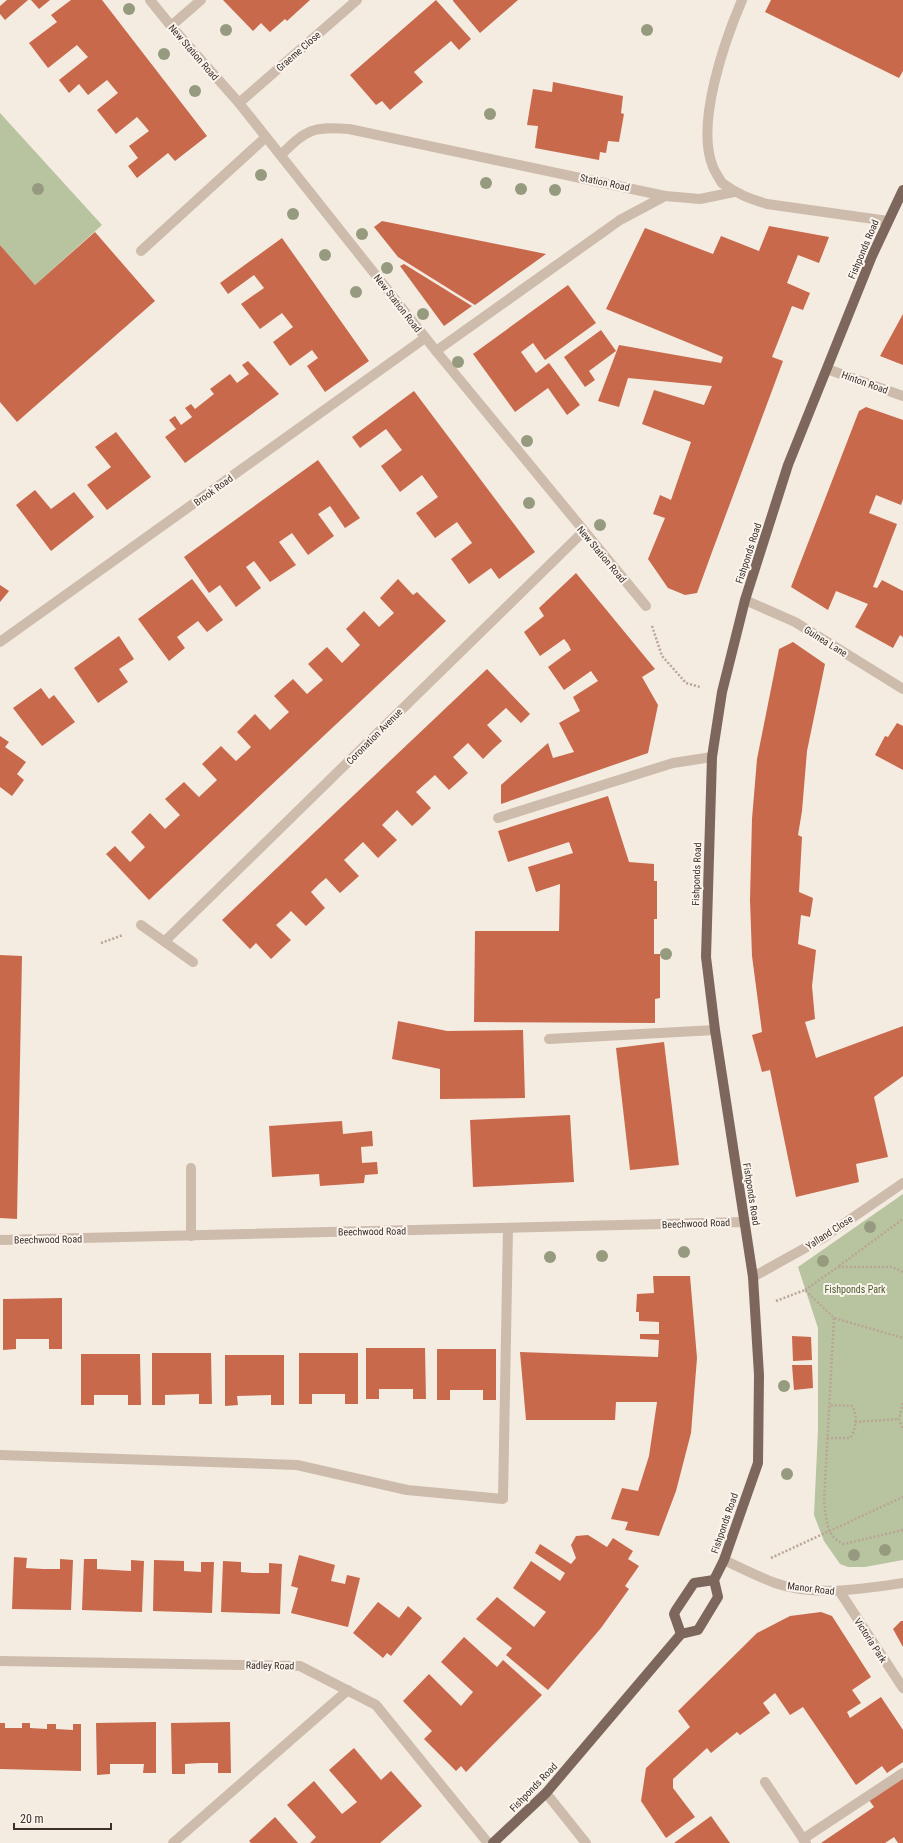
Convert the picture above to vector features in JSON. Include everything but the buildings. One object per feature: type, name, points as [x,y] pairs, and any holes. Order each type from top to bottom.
[{"type":"main road","name":"Fishponds Road","points":[[714,1580],[724,1560],[758,1463],[759,1375],[753,1277],[714,1030],[706,957],[712,757],[722,692],[745,600],[788,465],[888,221],[903,190]]},
{"type":"main road","points":[[714,1580],[718,1598],[698,1630],[681,1634],[674,1614],[676,1610],[694,1583],[714,1580]]},
{"type":"main road","name":"Fishponds Road","points":[[493,1843],[546,1793],[681,1634]]},
{"type":"street","name":"New Station Road","points":[[150,0],[239,103],[425,338],[583,532],[646,606]]},
{"type":"street","points":[[171,26],[201,0]]},
{"type":"street","name":"Graeme Close","points":[[239,103],[356,0]]},
{"type":"street","points":[[742,0],[718,62],[708,128],[709,153],[713,167],[722,183],[734,192],[748,199],[767,204],[888,221]]},
{"type":"street","name":"Station Road","points":[[280,155],[298,138],[312,130],[322,128],[349,129],[665,196],[700,199],[734,192]]},
{"type":"street","points":[[141,251],[266,137]]},
{"type":"street","points":[[436,351],[620,220],[665,196]]},
{"type":"street","name":"Brook Road","points":[[0,642],[425,338]]},
{"type":"street","name":"Hinton Road","points":[[827,369],[903,396]]},
{"type":"street","name":"Coronation Avenue","points":[[165,942],[583,532]]},
{"type":"street","name":"Guinea Lane","points":[[745,600],[795,622],[903,689]]},
{"type":"street","points":[[498,818],[673,763],[712,757]]},
{"type":"street","points":[[141,925],[193,962]]},
{"type":"street","points":[[549,1039],[714,1030]]},
{"type":"street","points":[[191,1168],[191,1236]]},
{"type":"street","name":"Yalland Close","points":[[753,1277],[823,1238],[903,1183]]},
{"type":"street","name":"Beechwood Road","points":[[0,1240],[744,1222]]},
{"type":"street","points":[[0,1455],[297,1465],[407,1490],[503,1499],[508,1228]]},
{"type":"street","name":"Manor Road","points":[[724,1560],[776,1583],[840,1592],[903,1583]]},
{"type":"street","name":"Victoria Park","points":[[840,1592],[903,1688]]},
{"type":"street","name":"Radley Road","points":[[0,1661],[300,1666],[376,1705],[488,1843]]},
{"type":"street","points":[[173,1843],[348,1690]]},
{"type":"street","points":[[765,1782],[805,1841],[903,1773]]},
{"type":"street","points":[[546,1793],[586,1843]]},
{"type":"path","points":[[646,606],[662,656],[686,683],[722,692]]},
{"type":"path","points":[[755,1310],[805,1290],[903,1219]]},
{"type":"path","points":[[838,1267],[892,1267],[903,1272]]},
{"type":"path","points":[[805,1290],[834,1318],[903,1338]]},
{"type":"path","points":[[834,1318],[824,1502],[829,1531],[835,1540],[844,1544],[903,1530]]},
{"type":"path","points":[[903,1403],[899,1420],[903,1430]]},
{"type":"path","points":[[827,1438],[850,1438],[854,1432],[855,1422],[855,1411],[852,1406],[829,1405]]},
{"type":"path","points":[[855,1422],[899,1420]]},
{"type":"path","points":[[745,1569],[903,1497]]},
{"type":"green space","points":[[0,113],[102,225],[35,285],[0,245]]},
{"type":"green space","name":"Fishponds Park","points":[[903,1194],[903,1560],[865,1567],[848,1567],[840,1564],[824,1541],[814,1515],[818,1430],[818,1328],[798,1267]]}]
